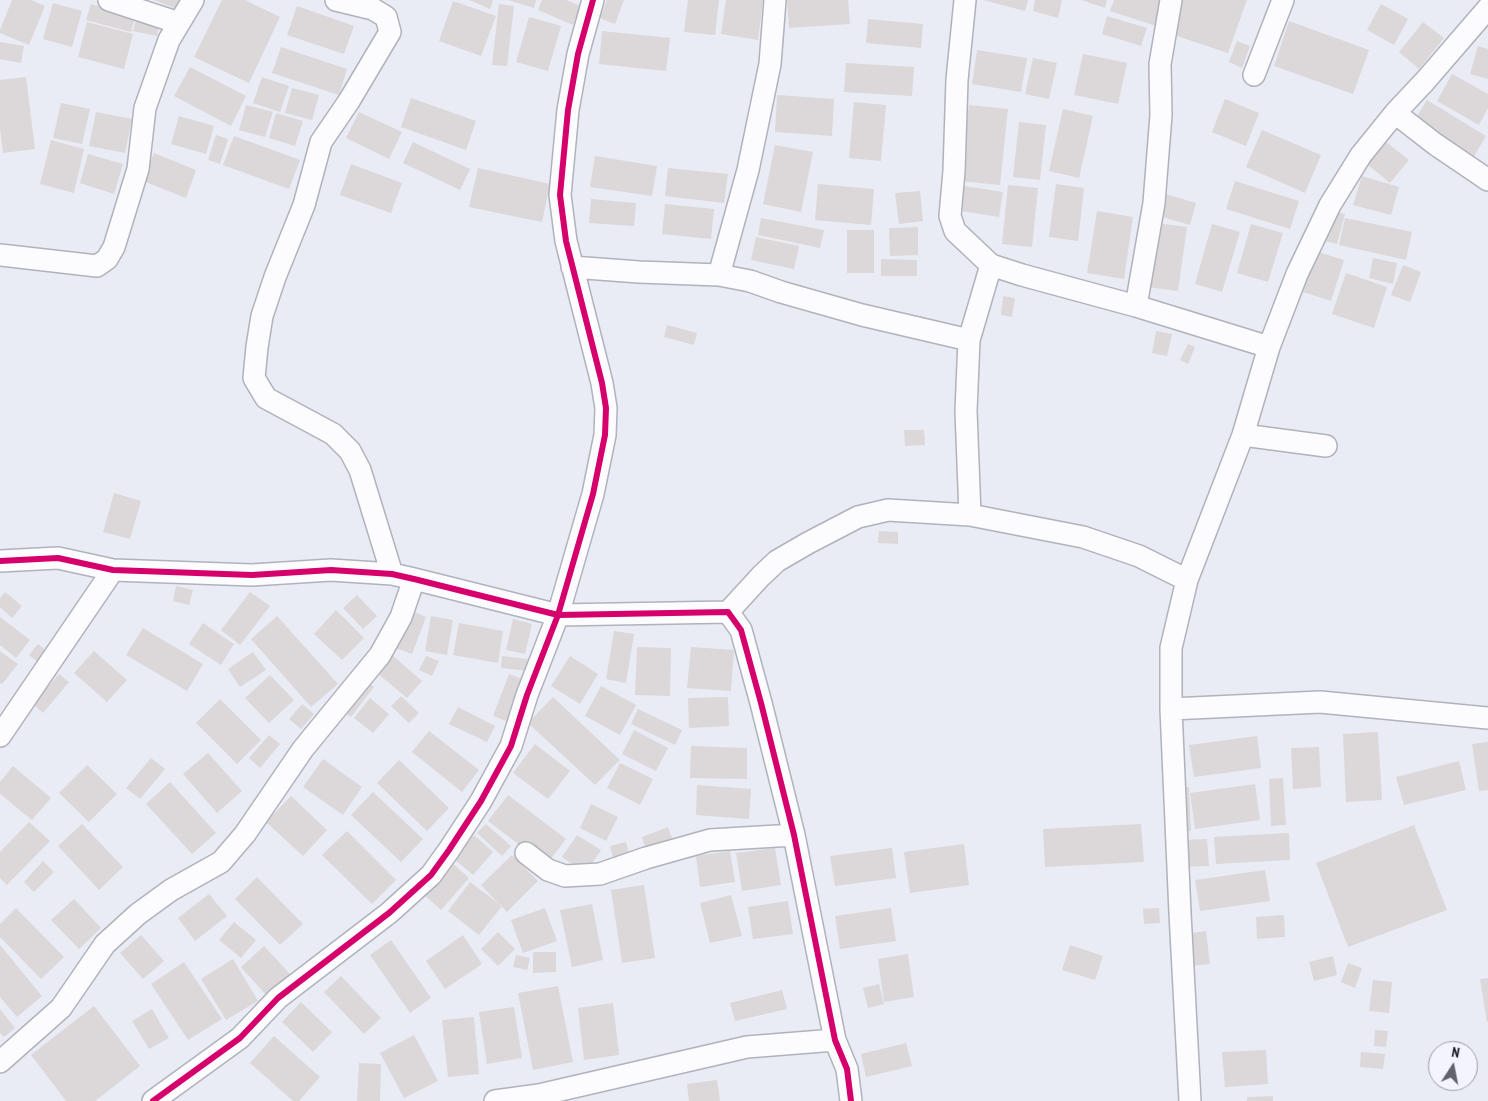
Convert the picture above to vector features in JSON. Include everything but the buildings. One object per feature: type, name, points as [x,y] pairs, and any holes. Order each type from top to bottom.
[{"type":"street","points":[[109,0],[180,23]]},
{"type":"street","points":[[0,255],[97,266],[108,260],[114,247],[138,169],[145,108],[169,40],[193,0]]},
{"type":"street","points":[[336,0],[373,9],[386,17],[390,32],[349,101],[321,142],[304,205],[275,277],[262,316],[254,378],[266,398],[333,434],[350,451],[360,470],[392,574]]},
{"type":"street","points":[[153,1101],[240,1038],[278,998],[389,913],[431,875],[481,801],[510,746],[558,615],[593,494],[605,435],[606,408],[602,383],[566,241],[560,196],[568,110],[578,54],[593,0]]},
{"type":"street","points":[[720,275],[748,170],[770,64],[774,0]]},
{"type":"street","points":[[965,0],[957,80],[954,171],[950,216],[955,231],[991,265],[1136,306],[1269,347]]},
{"type":"street","points":[[1136,306],[1154,203],[1161,115],[1160,64],[1172,0]]},
{"type":"street","points":[[1254,75],[1283,0]]},
{"type":"street","points":[[1190,1101],[1171,709],[1171,648],[1187,580],[1243,435],[1269,347],[1297,274],[1330,205],[1361,155],[1395,113],[1488,8]]},
{"type":"street","points":[[1395,113],[1435,144],[1488,180]]},
{"type":"street","points":[[970,515],[966,411],[969,340],[991,265]]},
{"type":"street","points":[[572,267],[720,275],[750,281],[781,292],[862,315],[969,340]]},
{"type":"street","points":[[1243,435],[1326,446]]},
{"type":"street","points":[[0,561],[58,558],[113,570],[252,575],[331,570],[392,574],[558,615],[728,612],[777,561],[858,517],[888,510],[970,515],[1083,537],[1139,556],[1187,580]]},
{"type":"street","points":[[0,736],[113,570]]},
{"type":"street","points":[[0,1062],[61,1008],[106,944],[138,914],[171,890],[221,862],[254,821],[303,749],[380,655],[402,617],[414,579]]},
{"type":"street","points":[[728,612],[741,630],[761,703],[794,835],[835,1040],[847,1069],[851,1101]]},
{"type":"street","points":[[1171,709],[1320,702],[1488,718]]},
{"type":"street","points":[[526,853],[548,870],[565,876],[600,874],[646,858],[710,840],[794,835]]},
{"type":"street","points":[[495,1101],[539,1095],[747,1047],[835,1040]]},
{"type":"cycle path","points":[[153,1101],[240,1038],[278,998],[389,913],[431,875],[481,801],[511,746],[527,695],[558,615],[593,494],[605,435],[606,408],[602,383],[566,241],[560,195],[568,110],[578,54],[593,0]]},
{"type":"cycle path","points":[[0,561],[58,558],[113,570],[252,575],[331,570],[392,574],[558,615],[728,612],[741,630],[761,703],[794,835],[835,1040],[847,1069],[851,1101]]}]
